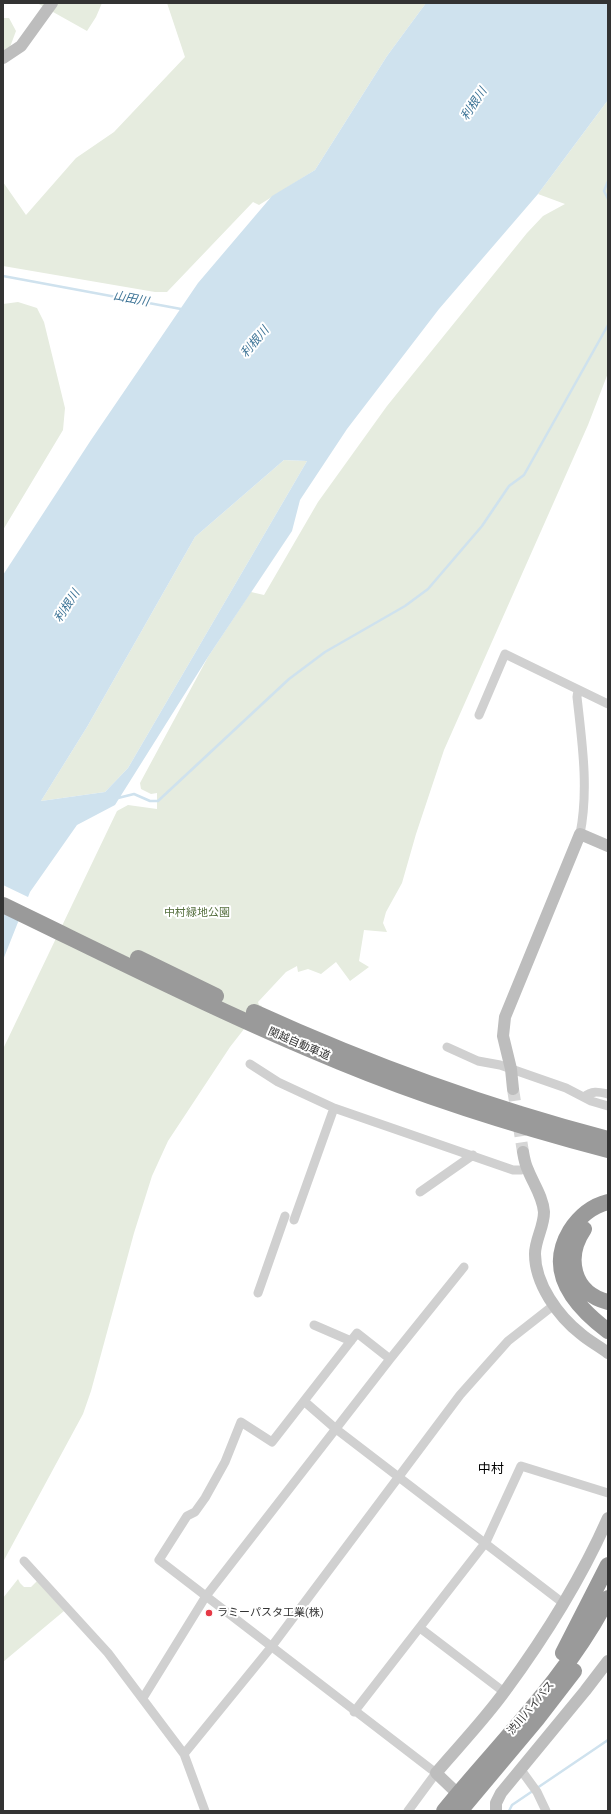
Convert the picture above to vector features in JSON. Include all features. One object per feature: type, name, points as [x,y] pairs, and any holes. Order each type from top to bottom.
[{"type":"highway","name":"関越自動車道","points":[[3,893],[177,977],[342,1063],[437,1099],[488,1116],[608,1150]]},
{"type":"highway","name":"関越自動車道","points":[[3,905],[159,981],[269,1026],[346,1052],[439,1088],[497,1107],[608,1139]]},
{"type":"highway","points":[[608,1202],[593,1208],[583,1215],[574,1225],[563,1248],[561,1261],[567,1287],[575,1299],[587,1314],[608,1331]]},
{"type":"highway","points":[[608,1212],[598,1217],[584,1229],[575,1247],[573,1258],[573,1268],[579,1282],[595,1297],[608,1302]]},
{"type":"highway","points":[[509,1734],[567,1648],[608,1565]]},
{"type":"highway","name":"渋川バイパス","points":[[466,1806],[509,1734],[565,1666],[592,1626],[608,1598]]},
{"type":"highway","name":"渋川バイパス","points":[[444,1811],[466,1806],[561,1689],[608,1617]]},
{"type":"street","points":[[3,58],[21,46],[52,3]]},
{"type":"street","points":[[479,714],[505,654],[608,704]]},
{"type":"street","points":[[513,1089],[511,1069],[503,1036],[505,1018],[580,834],[584,798],[577,696],[578,690]]},
{"type":"street","points":[[580,834],[608,846]]},
{"type":"street","points":[[447,1047],[478,1060],[511,1069],[524,1075],[566,1088],[608,1106]]},
{"type":"street","points":[[250,1064],[278,1082],[334,1108],[513,1170],[527,1168]]},
{"type":"street","points":[[584,1097],[588,1093],[596,1092],[608,1094]]},
{"type":"street","points":[[258,1293],[334,1108]]},
{"type":"street","points":[[523,1152],[527,1168],[544,1212],[535,1253],[536,1271],[541,1284],[565,1320],[608,1354]]},
{"type":"street","points":[[420,1192],[473,1155]]},
{"type":"street","points":[[143,1698],[206,1596],[390,1359],[464,1267]]},
{"type":"street","points":[[184,1754],[272,1646],[400,1478],[460,1395],[503,1347],[554,1305]]},
{"type":"street","points":[[314,1325],[350,1341]]},
{"type":"street","points":[[390,1359],[357,1333],[305,1402],[272,1442],[241,1422],[225,1462],[205,1498],[195,1512],[187,1516],[159,1560],[436,1774],[466,1806]]},
{"type":"street","points":[[305,1402],[400,1478],[486,1542],[563,1603]]},
{"type":"street","points":[[354,1712],[486,1542],[521,1466],[608,1493]]},
{"type":"street","points":[[408,1811],[436,1774],[504,1692],[536,1647],[597,1544],[608,1518]]},
{"type":"street","points":[[24,1561],[108,1653],[184,1754],[205,1811]]},
{"type":"street","points":[[420,1628],[504,1692]]},
{"type":"street","points":[[496,1811],[496,1803],[502,1793],[608,1661]]},
{"type":"street","points":[[521,1770],[537,1792],[546,1811]]},
{"type":"green space","points":[[37,3],[102,3],[96,17],[87,31]]},
{"type":"green space","points":[[167,3],[426,3],[387,56],[315,170],[259,205],[253,202],[167,292],[155,292],[3,266],[3,182],[26,215],[76,158],[114,132],[185,57]]},
{"type":"green space","points":[[3,18],[9,18],[16,31],[7,55],[3,56]]},
{"type":"green space","name":"中村緑地公園","points":[[608,100],[608,373],[588,425],[444,750],[416,834],[402,883],[386,912],[383,923],[387,932],[364,930],[359,961],[369,967],[350,981],[336,962],[321,974],[308,969],[298,972],[297,966],[286,972],[258,1002],[259,1005],[262,1006],[230,1047],[168,1141],[152,1176],[134,1233],[91,1391],[83,1414],[3,1562],[3,1049],[117,811],[128,805],[157,809],[157,793],[151,794],[141,789],[140,783],[208,657],[251,592],[264,595],[318,502],[387,406],[527,233],[543,216],[565,204],[538,194]]},
{"type":"green space","points":[[18,302],[37,308],[44,322],[65,408],[63,430],[3,530],[3,304]]},
{"type":"green space","points":[[284,460],[307,461],[128,768],[105,792],[41,801],[87,727],[195,537]]},
{"type":"green space","points":[[18,1579],[24,1587],[31,1587],[37,1581],[64,1611],[3,1662],[3,1598]]},
{"type":"water","name":"利根川","points":[[426,3],[608,3],[608,100],[538,194],[439,309],[347,429],[300,500],[292,531],[208,657],[115,805],[77,825],[30,892],[3,960],[3,575],[91,440],[198,283],[272,196],[315,170],[387,56]],"holes":[[[284,460],[307,461],[128,768],[105,792],[41,801],[87,727],[195,537]]]},
{"type":"pier","points":[[3,885],[30,898],[21,919],[3,910]]},
{"type":"waterway","points":[[608,181],[604,191],[608,199]]},
{"type":"waterway","name":"山田川","points":[[3,276],[181,309]]},
{"type":"waterway","points":[[118,798],[134,794],[150,801],[158,801],[289,679],[325,652],[405,606],[428,589],[482,526],[509,486],[524,475],[608,325]]},
{"type":"waterway","points":[[509,1811],[512,1805],[608,1740]]},
{"type":"tunnel","points":[[513,1089],[523,1152]]},
{"type":"place","name":"ラミーパスタ工業(株)","points":[[209,1613]]},
{"type":"district","name":"中村","points":[[491,1469]]}]
